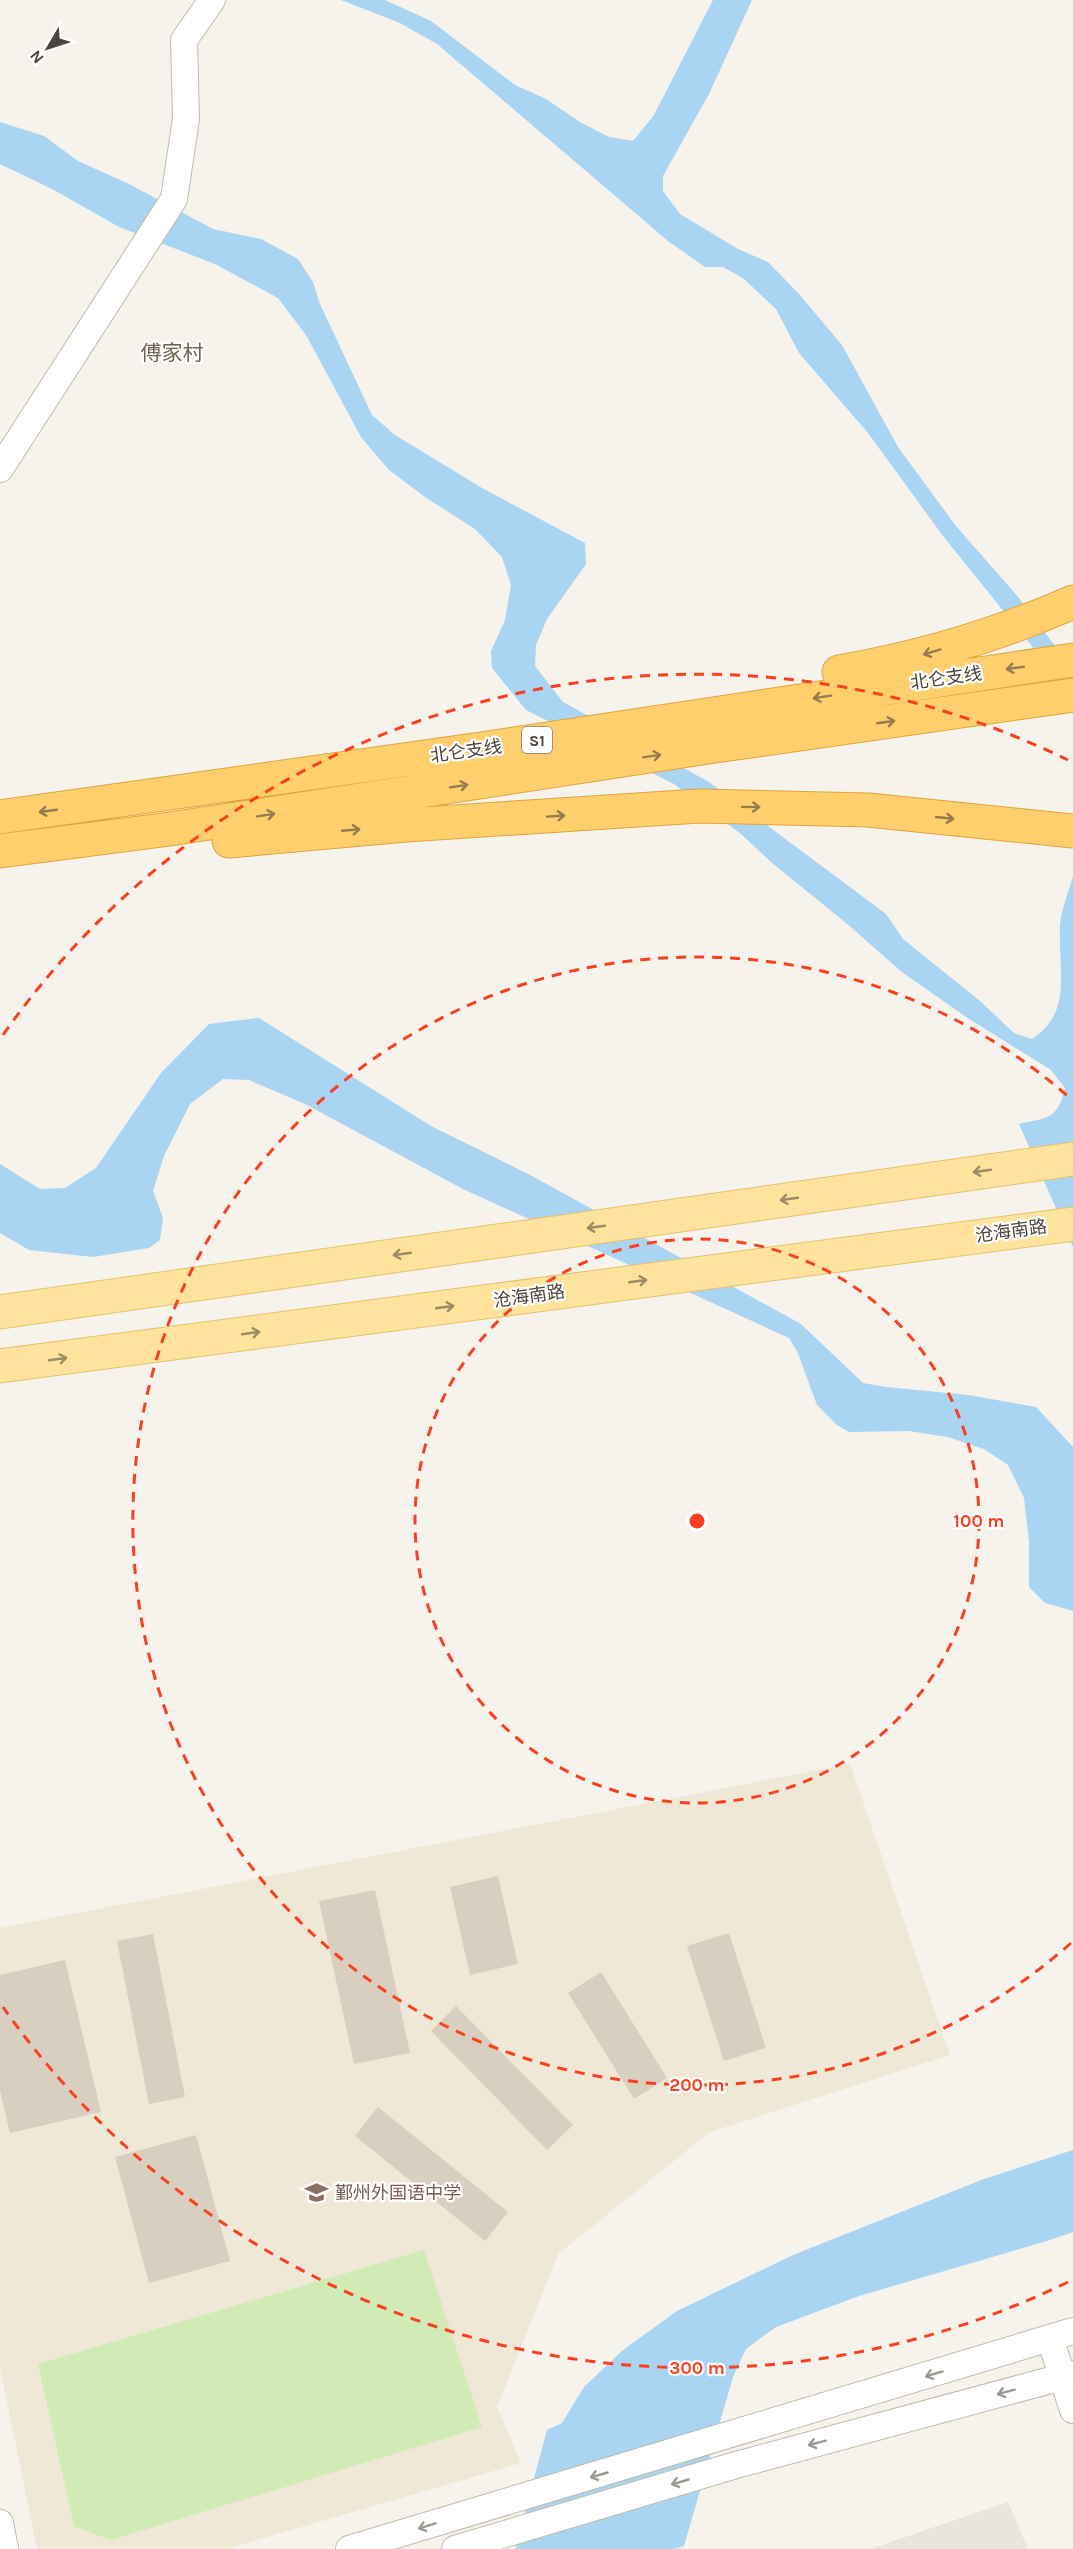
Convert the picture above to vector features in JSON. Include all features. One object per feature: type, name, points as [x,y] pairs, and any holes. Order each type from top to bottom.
[{"type":"highway","points":[[84,806],[392,747],[899,662],[988,635],[1059,608]]},
{"type":"highway","name":"北仑支线","points":[[0,817],[1073,660]]},
{"type":"highway","name":"北仑支线","points":[[0,851],[170,829],[715,746],[1073,695]]},
{"type":"highway","points":[[0,864],[406,825],[699,806],[868,810],[1073,831]]},
{"type":"main road","points":[[0,1312],[1073,1159]]},
{"type":"main road","name":"沧海南路","points":[[0,1366],[1066,1225]]},
{"type":"street","points":[[0,469],[174,199],[186,119],[184,40],[212,0]]},
{"type":"street","points":[[349,2549],[1061,2335],[1073,2410]]},
{"type":"street","points":[[455,2549],[736,2465],[1068,2375]]},
{"type":"street","points":[[0,2523],[5,2549]]},
{"type":"shaded area","name":"鄞州外国语中学","points":[[850,1764],[950,2055],[710,2132],[558,2254],[497,2407],[521,2463],[226,2549],[37,2549],[0,2367],[0,1928]]},
{"type":"shaded area","points":[[1008,2502],[1028,2549],[870,2549]]},
{"type":"green space","points":[[424,2250],[482,2427],[111,2540],[74,2526],[38,2364]]},
{"type":"water","points":[[341,0],[385,0],[431,21],[515,85],[546,99],[580,122],[609,137],[633,141],[654,115],[713,0],[752,0],[709,94],[663,176],[663,191],[680,214],[738,249],[768,262],[799,294],[842,345],[898,447],[956,526],[1019,598],[1073,670],[1073,697],[943,536],[868,433],[799,353],[776,309],[744,279],[723,267],[705,267],[668,241],[437,44],[400,23]]},
{"type":"water","points":[[0,122],[44,136],[78,161],[129,184],[213,229],[261,239],[298,259],[313,282],[320,304],[372,415],[395,435],[482,488],[585,543],[586,564],[547,619],[536,645],[535,666],[563,702],[709,782],[886,914],[903,939],[980,1001],[1014,1033],[1032,1039],[1045,1028],[1058,1003],[1061,990],[1060,925],[1073,876],[1073,1247],[1019,1124],[1045,1118],[1055,1112],[1059,1106],[1065,1088],[1051,1070],[969,1019],[902,972],[741,834],[674,784],[526,710],[492,668],[491,651],[505,620],[511,585],[502,557],[475,529],[425,497],[389,470],[361,437],[306,335],[278,298],[215,264],[119,227],[54,190],[0,164]]},
{"type":"water","points":[[259,1018],[431,1126],[532,1176],[801,1324],[863,1383],[968,1395],[1036,1407],[1073,1447],[1073,1611],[1045,1603],[1029,1587],[1029,1541],[1024,1498],[1008,1465],[984,1449],[948,1437],[909,1431],[849,1432],[837,1425],[817,1405],[797,1351],[789,1338],[463,1189],[305,1104],[249,1080],[223,1079],[190,1104],[164,1156],[153,1191],[163,1218],[160,1240],[149,1248],[93,1257],[29,1250],[0,1233],[0,1164],[40,1189],[65,1188],[96,1168],[161,1073],[209,1024]]},
{"type":"water","points":[[1073,2150],[1073,2232],[859,2296],[776,2327],[746,2349],[733,2377],[684,2546],[675,2549],[515,2549],[547,2430],[562,2423],[584,2387],[623,2350],[677,2311],[793,2255],[984,2179]]},
{"type":"building","points":[[498,1876],[518,1964],[470,1975],[450,1887]]},
{"type":"building","points":[[375,1890],[410,2053],[354,2064],[319,1901]]},
{"type":"building","points":[[729,1933],[766,2048],[724,2061],[687,1946]]},
{"type":"building","points":[[153,1934],[185,2097],[149,2104],[117,1941]]},
{"type":"building","points":[[65,1960],[101,2112],[10,2133],[0,2091],[0,1975]]},
{"type":"building","points":[[601,1972],[667,2078],[634,2099],[568,1993]]},
{"type":"building","points":[[456,2006],[573,2125],[547,2150],[431,2031]]},
{"type":"building","points":[[378,2107],[508,2212],[485,2241],[355,2136]]},
{"type":"building","points":[[196,2135],[230,2261],[149,2283],[115,2157]]},
{"type":"place","name":"鄞州外国语中学","points":[[317,2193]]},
{"type":"district","name":"傅家村","points":[[172,353]]}]
